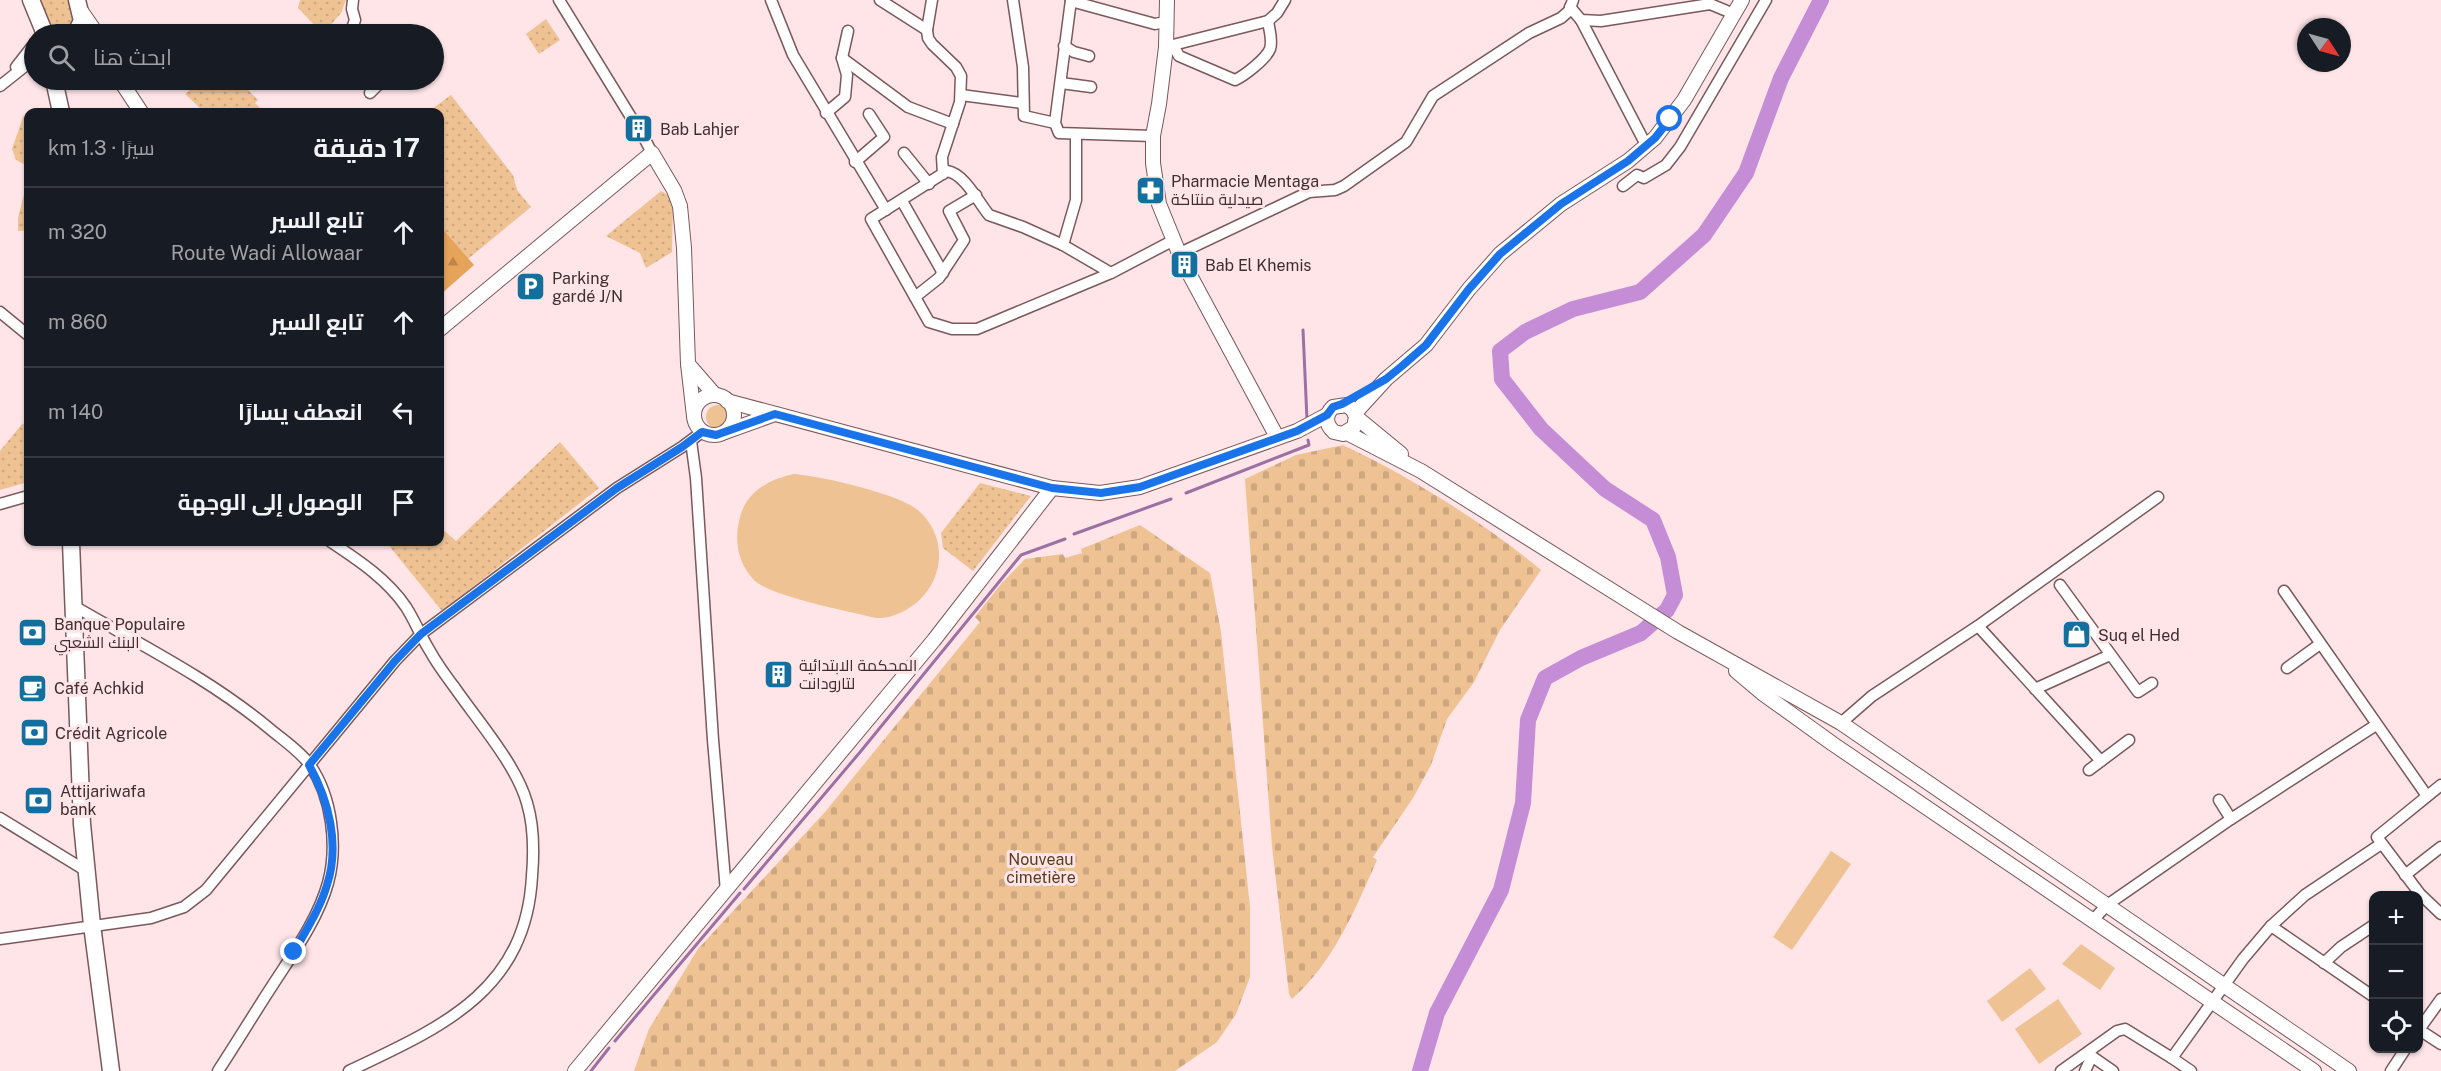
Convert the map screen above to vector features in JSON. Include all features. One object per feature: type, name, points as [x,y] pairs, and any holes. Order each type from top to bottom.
[{"type":"main road","points":[[31,0],[37,24]]},
{"type":"main road","points":[[79,6],[82,21],[80,24]]},
{"type":"main road","points":[[56,90],[61,108]]},
{"type":"main road","points":[[62,108],[63,90]]},
{"type":"main road","points":[[71,546],[82,824],[92,925],[111,1071]]},
{"type":"street","points":[[353,0],[354,24]]},
{"type":"street","points":[[559,0],[602,67],[674,190],[680,206],[686,281],[688,364],[697,426],[709,435],[723,433],[775,414]]},
{"type":"street","points":[[880,0],[927,30]]},
{"type":"street","points":[[932,0],[927,30],[932,44],[959,71],[961,95],[942,157],[943,174]]},
{"type":"street","points":[[1013,0],[1023,67],[1023,116],[1055,123]]},
{"type":"street","points":[[1169,46],[1268,21],[1286,0]]},
{"type":"street","points":[[1297,431],[1331,430],[1340,434],[1347,433],[1354,427],[1356,415],[1386,379],[1426,345],[1469,289],[1500,254],[1561,204],[1628,161],[1655,138],[1684,100],[1742,0]]},
{"type":"street","points":[[1623,186],[1636,175],[1644,178],[1666,165],[1673,156],[1766,0]]},
{"type":"street","points":[[1153,136],[1059,133],[1055,123],[1071,1],[1155,24],[1165,22]]},
{"type":"street","points":[[1170,1],[1165,22],[1169,46],[1153,136],[1153,163],[1159,204],[1182,261],[1277,438]]},
{"type":"street","points":[[776,2],[793,55],[855,162],[886,210]]},
{"type":"street","points":[[1182,261],[1309,192],[1335,190],[1344,186],[1406,142],[1429,100],[1439,92],[1529,33],[1561,18],[1572,4],[1646,145]]},
{"type":"street","points":[[1581,20],[1601,21],[1710,4],[1734,14]]},
{"type":"street","points":[[79,6],[91,24]]},
{"type":"street","points":[[1169,46],[1179,56],[1234,80],[1245,75],[1268,53],[1271,42],[1268,21]]},
{"type":"street","points":[[826,113],[845,97],[847,75],[842,58],[848,31]]},
{"type":"street","points":[[1064,46],[1074,52],[1089,56]]},
{"type":"street","points":[[12,75],[24,58]]},
{"type":"street","points":[[842,58],[908,107],[953,124]]},
{"type":"street","points":[[0,86],[24,66]]},
{"type":"street","points":[[1061,83],[1091,87]]},
{"type":"street","points":[[127,90],[138,108]]},
{"type":"street","points":[[370,93],[373,90]]},
{"type":"street","points":[[961,95],[1022,103]]},
{"type":"street","points":[[855,162],[884,137],[869,114]]},
{"type":"street","points":[[1062,245],[1076,200],[1076,134]]},
{"type":"street","points":[[444,326],[652,153]]},
{"type":"street","points":[[904,153],[929,184]]},
{"type":"street","points":[[1111,273],[1062,245],[1023,227],[988,215],[976,195],[954,172],[947,171],[871,219],[931,324],[967,330],[1003,320],[1111,273],[1172,241]]},
{"type":"street","points":[[915,297],[943,273],[964,239],[949,211],[976,195]]},
{"type":"street","points":[[902,201],[943,273]]},
{"type":"street","points":[[0,312],[24,332]]},
{"type":"street","points":[[688,364],[733,414],[732,422],[723,433]]},
{"type":"street","points":[[694,416],[700,401],[721,398],[1052,488],[1081,493],[1123,491],[1167,479],[1297,431],[1327,415],[1333,407],[1386,379]]},
{"type":"street","points":[[1342,404],[1350,407],[1356,415],[1421,471]]},
{"type":"street","points":[[1327,415],[1327,424],[1331,430]]},
{"type":"street","points":[[0,939],[152,918],[184,907],[206,890],[395,661],[421,634],[617,488],[702,432]]},
{"type":"street","points":[[1347,433],[1421,471],[1678,632],[1841,723],[2349,1071]]},
{"type":"street","points":[[691,441],[696,478],[713,740],[726,891]]},
{"type":"street","points":[[574,1071],[934,640],[1052,488]]},
{"type":"street","points":[[0,504],[24,497]]},
{"type":"street","points":[[1841,723],[1872,696],[1978,626],[2158,497]]},
{"type":"street","points":[[337,546],[379,576],[405,607],[430,651],[510,767],[528,803],[533,860],[531,891],[523,931],[507,964],[492,984],[468,1006],[443,1023],[349,1071]]},
{"type":"street","points":[[2060,585],[2138,692],[2152,683]]},
{"type":"street","points":[[2284,591],[2427,796]]},
{"type":"street","points":[[74,606],[175,663],[260,721],[309,765],[327,805],[332,832],[332,859],[328,884],[294,952],[218,1071]]},
{"type":"street","points":[[1978,626],[2101,761]]},
{"type":"street","points":[[2287,668],[2320,644]]},
{"type":"street","points":[[2035,689],[2110,655]]},
{"type":"street","points":[[1719,656],[1762,693],[1833,744],[2212,1004],[2314,1071]]},
{"type":"street","points":[[2092,921],[2107,905],[2231,819],[2376,725]]},
{"type":"street","points":[[2089,770],[2129,740]]},
{"type":"street","points":[[2416,891],[2377,837],[2441,785]]},
{"type":"street","points":[[2219,800],[2231,819]]},
{"type":"street","points":[[0,818],[88,872]]},
{"type":"street","points":[[2172,1058],[2242,959],[2271,926],[2305,895],[2381,844]]},
{"type":"street","points":[[2405,875],[2441,847]]},
{"type":"street","points":[[2423,898],[2441,914]]},
{"type":"street","points":[[2271,926],[2369,994]]},
{"type":"street","points":[[2324,963],[2341,947],[2369,928]]},
{"type":"street","points":[[2423,1024],[2441,999]]},
{"type":"street","points":[[2061,1071],[2090,1054],[2117,1031],[2125,1029],[2191,1071]]},
{"type":"street","points":[[2423,1033],[2441,1044]]},
{"type":"street","points":[[2391,1071],[2403,1053]]},
{"type":"street","points":[[2085,1071],[2090,1054]]},
{"type":"street","points":[[2090,1054],[2113,1071]]},
{"type":"green space","points":[[41,0],[75,0],[80,12],[74,24],[50,24]]},
{"type":"green space","points":[[300,0],[346,0],[341,13],[332,24],[313,24],[298,8]]},
{"type":"green space","points":[[546,19],[560,40],[539,54],[526,34]]},
{"type":"green space","points":[[190,90],[248,90],[258,100],[255,103],[260,108],[200,108],[185,94]]},
{"type":"green space","points":[[451,95],[513,175],[517,190],[531,207],[468,259],[444,231],[444,108],[433,108]]},
{"type":"green space","points":[[24,116],[24,164],[16,160],[12,149]]},
{"type":"green space","points":[[661,191],[670,196],[673,204],[672,252],[646,268],[640,253],[606,236]]},
{"type":"green space","points":[[24,194],[24,230],[18,231],[18,218]]},
{"type":"green space","points":[[444,231],[474,265],[444,291]]},
{"type":"green space","points":[[718,405],[723,406],[729,412],[729,422],[723,428],[718,429],[713,428],[707,422],[706,417],[707,412],[713,406]]},
{"type":"green space","points":[[24,424],[24,483],[0,490],[0,451]]},
{"type":"green space","points":[[560,442],[599,488],[442,611],[389,546],[444,546],[444,530],[456,541]]},
{"type":"green space","points":[[1343,445],[1446,502],[1495,534],[1541,570],[1500,630],[1474,682],[1447,719],[1431,765],[1413,798],[1373,857],[1377,860],[1342,935],[1307,985],[1292,999],[1289,994],[1272,846],[1245,479],[1296,455]]},
{"type":"green space","points":[[794,474],[822,478],[878,492],[896,498],[919,511],[936,536],[939,550],[935,578],[918,601],[898,614],[875,618],[776,592],[754,580],[744,566],[738,550],[738,525],[743,508],[754,493],[768,483]]},
{"type":"green space","points":[[980,483],[1031,496],[973,571],[943,548],[941,533]]},
{"type":"green space","name":"Nouveau cimetière","points":[[1140,525],[1210,573],[1221,632],[1250,907],[1250,977],[1236,1014],[1217,1042],[1175,1071],[634,1071],[649,1029],[698,949],[825,812],[980,622],[975,617],[1001,584],[1025,559],[1063,554],[1065,558],[1082,553],[1081,549]]},
{"type":"green space","points":[[1831,851],[1851,864],[1792,950],[1773,937]]},
{"type":"green space","points":[[2081,944],[2115,968],[2100,990],[2062,964]]},
{"type":"green space","points":[[2030,968],[2046,989],[2002,1022],[1987,1001]]},
{"type":"green space","points":[[2058,999],[2082,1034],[2039,1064],[2015,1029]]},
{"type":"waterway","points":[[1420,1071],[1437,1013],[1501,890],[1523,803],[1528,720],[1545,678],[1581,658],[1641,633],[1667,610],[1675,595],[1668,557],[1653,520],[1605,489],[1541,429],[1502,379],[1500,351],[1525,332],[1573,309],[1640,292],[1704,235],[1746,173],[1781,78],[1821,0]]},
{"type":"waterway","points":[[1303,330],[1307,420]]},
{"type":"waterway","points":[[1186,493],[1309,445],[1308,440]]},
{"type":"waterway","points":[[1074,534],[1171,499]]},
{"type":"waterway","points":[[744,889],[861,751],[1021,555],[1065,539]]},
{"type":"waterway","points":[[615,1041],[740,893]]},
{"type":"waterway","points":[[591,1071],[609,1048]]},
{"type":"place","name":"Bab Lahjer","points":[[639,129]]},
{"type":"place","name":"Pharmacie Mentaga صيدلية منتاكة","points":[[1150,190]]},
{"type":"place","name":"Bab El Khemis","points":[[1184,265]]},
{"type":"place","name":"Parking gardé J/N","points":[[531,287]]},
{"type":"place","name":"Banque Populaire البنك الشعبي","points":[[33,633]]},
{"type":"place","name":"Suq el Hed","points":[[2077,635]]},
{"type":"place","name":"المحكمة الابتدائية لتارودانت","points":[[778,674]]},
{"type":"place","name":"Café Achkid","points":[[33,688]]},
{"type":"place","name":"Crédit Agricole","points":[[34,733]]},
{"type":"place","name":"Attijariwafa bank","points":[[39,800]]},
{"type":"route","points":[[294,952],[328,884],[332,859],[332,832],[327,805],[309,765],[395,661],[421,634],[617,488],[702,432],[716,435],[775,414],[1052,488],[1081,493],[1123,491],[1167,479],[1297,431],[1327,415],[1333,407],[1386,379],[1426,345],[1469,289],[1500,254],[1561,204],[1628,161],[1655,138],[1670,119]]}]
